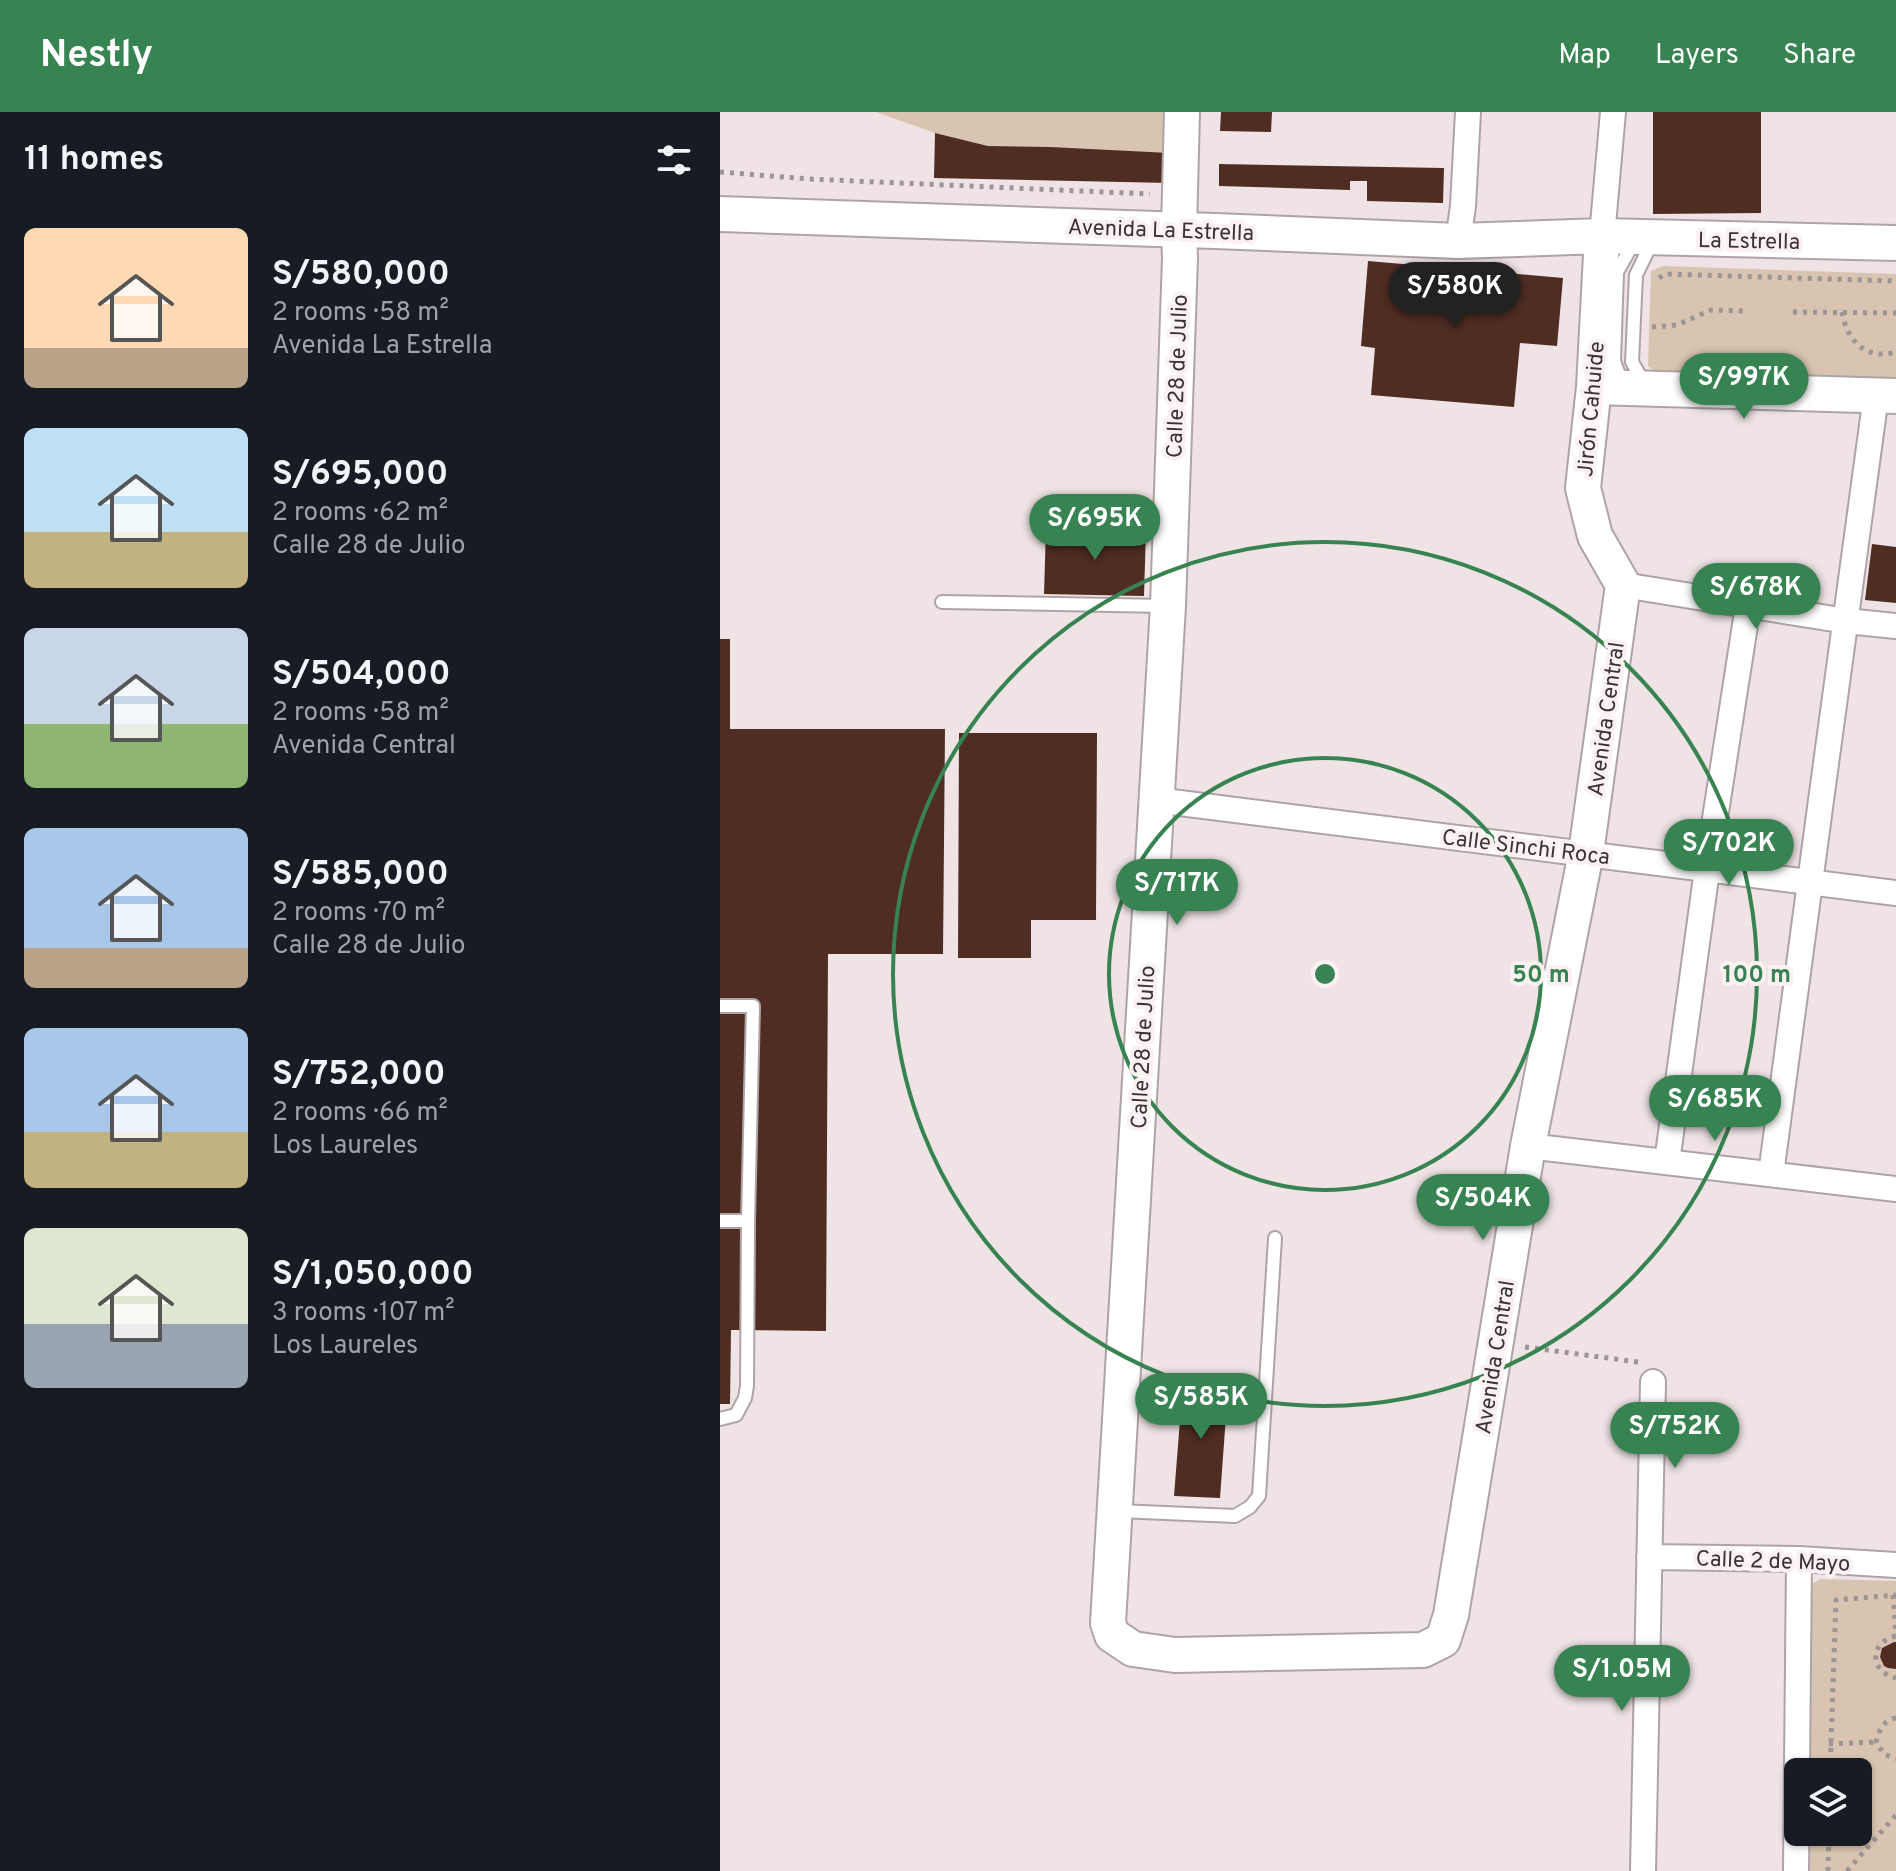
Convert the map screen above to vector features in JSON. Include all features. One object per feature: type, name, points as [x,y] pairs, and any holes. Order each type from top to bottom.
[{"type":"street","name":"Calle 28 de Julio","points":[[1108,1623],[1168,606],[1182,112]]},
{"type":"street","points":[[1458,241],[1468,112]]},
{"type":"street","points":[[1602,236],[1613,112]]},
{"type":"street","name":"Avenida La Estrella","points":[[720,214],[1458,241],[1602,236]]},
{"type":"street","name":"La Estrella","points":[[1602,236],[1896,243]]},
{"type":"street","name":"Jirón Cahuide","points":[[1602,236],[1622,388],[1583,488],[1595,536],[1623,585]]},
{"type":"street","points":[[1622,388],[1886,396],[1846,621],[1771,1174]]},
{"type":"street","points":[[1623,585],[1846,621],[1896,626]]},
{"type":"street","name":"Avenida Central","points":[[1108,1623],[1112,1635],[1133,1649],[1175,1655],[1423,1650],[1443,1640],[1451,1615],[1528,1146],[1586,853],[1623,585]]},
{"type":"street","points":[[1667,1162],[1707,870],[1748,606]]},
{"type":"street","name":"Calle Sinchi Roca","points":[[1156,800],[1896,893]]},
{"type":"street","points":[[1528,1146],[1896,1189]]},
{"type":"street","points":[[1643,1871],[1653,1382]]},
{"type":"street","name":"Calle 2 de Mayo","points":[[1649,1557],[1799,1559],[1896,1565]]},
{"type":"street","points":[[1796,1871],[1799,1559]]},
{"type":"lane","points":[[1622,388],[1632,362],[1636,275],[1645,237]]},
{"type":"lane","points":[[1622,388],[1614,361],[1617,272],[1645,237]]},
{"type":"lane","points":[[942,602],[1168,606]]},
{"type":"lane","points":[[720,1006],[753,1006],[747,1386],[736,1415],[720,1419]]},
{"type":"lane","points":[[720,1221],[748,1221]]},
{"type":"lane","points":[[1115,1511],[1235,1516],[1250,1507],[1259,1496],[1275,1238]]},
{"type":"path","points":[[720,172],[809,179],[1180,195]]},
{"type":"path","points":[[1658,289],[1659,276],[1665,274],[1896,281]]},
{"type":"path","points":[[1633,326],[1677,325],[1711,310],[1743,311]]},
{"type":"path","points":[[1793,312],[1896,313]]},
{"type":"path","points":[[1842,312],[1845,327],[1863,349],[1876,354],[1896,352]]},
{"type":"path","points":[[1656,339],[1657,314]]},
{"type":"path","points":[[1496,1343],[1638,1362],[1653,1382]]},
{"type":"path","points":[[1830,1758],[1836,1600],[1894,1595],[1896,1635],[1879,1645],[1876,1658],[1881,1671],[1896,1678]]},
{"type":"path","points":[[1876,1742],[1881,1728],[1896,1718]]},
{"type":"path","points":[[1798,1747],[1876,1742]]},
{"type":"path","points":[[1876,1742],[1884,1754],[1896,1759]]},
{"type":"path","points":[[1847,1871],[1896,1815]]},
{"type":"path","points":[[1828,1871],[1829,1846]]},
{"type":"shaded area","points":[[876,112],[1172,112],[1170,153],[988,146],[935,133]]},
{"type":"shaded area","points":[[1663,266],[1896,274],[1896,385],[1661,377],[1648,366],[1651,271]]},
{"type":"shaded area","points":[[1821,1579],[1896,1581],[1896,1871],[1805,1871],[1806,1846],[1872,1846],[1872,1758],[1806,1758],[1809,1591],[1813,1583]]},
{"type":"building","points":[[1221,112],[1272,112],[1271,132],[1220,131]]},
{"type":"building","points":[[1653,112],[1761,112],[1761,213],[1653,214]]},
{"type":"building","points":[[935,133],[988,146],[1170,153],[1170,183],[934,178]]},
{"type":"building","points":[[1219,164],[1444,168],[1443,203],[1367,201],[1367,181],[1350,181],[1350,190],[1219,186]]},
{"type":"building","points":[[1368,261],[1563,278],[1557,346],[1520,343],[1514,407],[1371,395],[1375,348],[1361,346]]},
{"type":"building","points":[[1046,528],[1146,530],[1144,596],[1044,594]]},
{"type":"building","points":[[1872,544],[1896,547],[1896,603],[1865,600]]},
{"type":"building","points":[[720,639],[730,639],[730,729],[945,729],[943,954],[828,954],[826,1331],[731,1330],[730,1404],[720,1404]]},
{"type":"building","points":[[959,733],[1097,733],[1096,920],[1031,920],[1031,958],[958,958]]},
{"type":"building","points":[[1183,1382],[1228,1388],[1220,1498],[1174,1496]]},
{"type":"building","points":[[1894,1642],[1896,1669],[1884,1666],[1880,1657],[1882,1648]]}]
